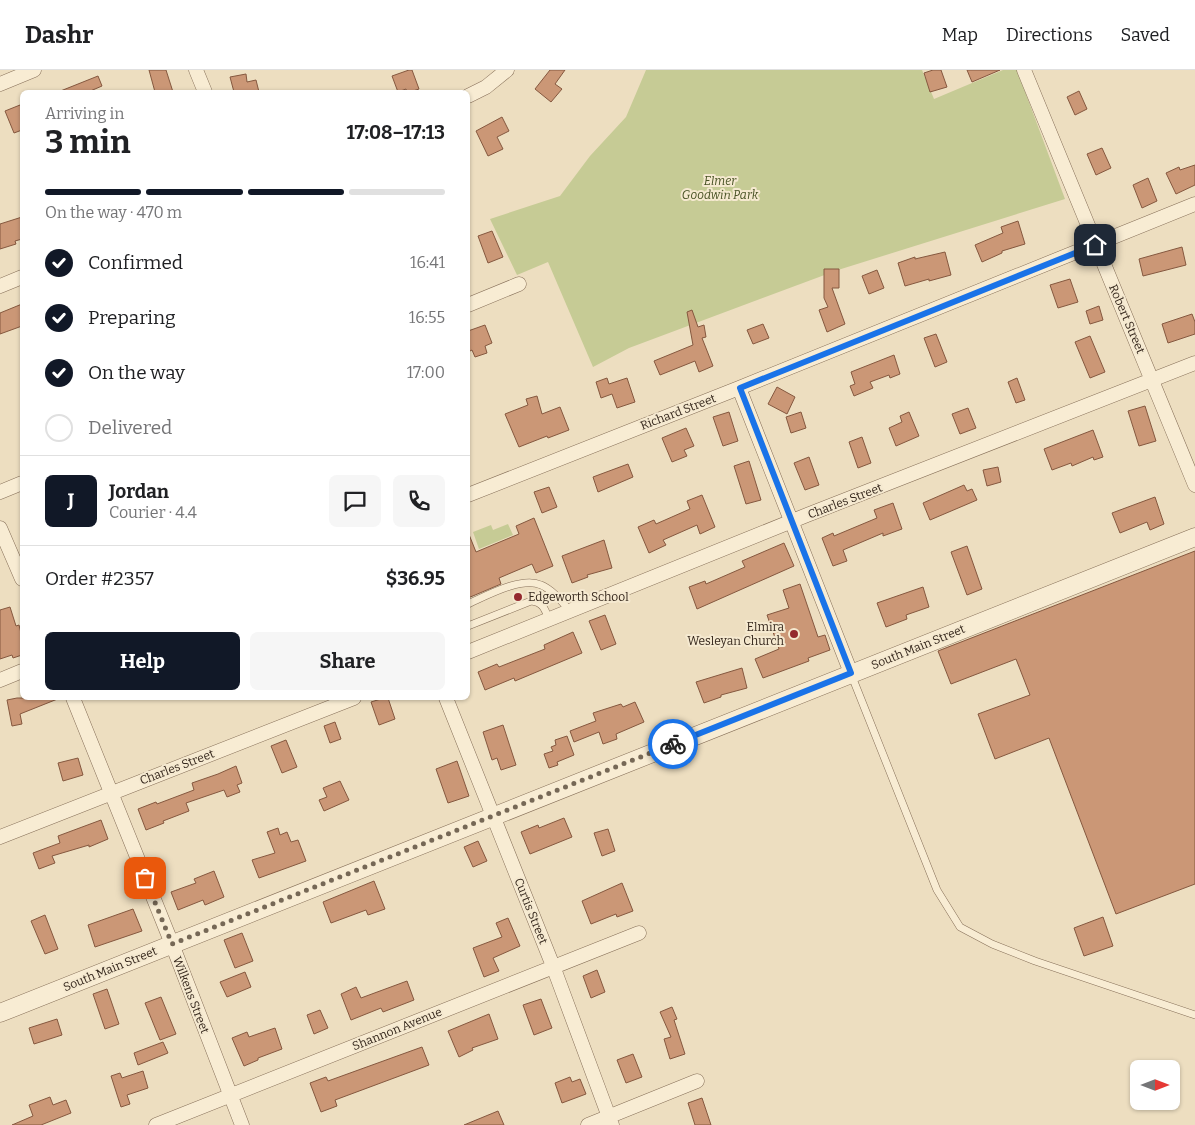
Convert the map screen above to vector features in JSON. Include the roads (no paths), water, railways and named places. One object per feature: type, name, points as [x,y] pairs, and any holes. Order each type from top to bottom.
[{"type":"street","points":[[0,84],[34,70]]},
{"type":"street","points":[[196,70],[204,90]]},
{"type":"street","points":[[470,95],[486,87],[507,70]]},
{"type":"street","name":"Robert Street","points":[[1024,70],[1195,485]]},
{"type":"street","name":"Richard Street","points":[[470,493],[740,388],[1195,204]]},
{"type":"street","points":[[0,286],[20,278]]},
{"type":"street","points":[[470,304],[519,284]]},
{"type":"street","name":"Charles Street","points":[[470,651],[792,521],[1195,362]]},
{"type":"street","points":[[740,388],[851,673]]},
{"type":"street","points":[[0,492],[20,484]]},
{"type":"street","points":[[0,528],[20,574]]},
{"type":"street","name":"South Main Street","points":[[0,1013],[1195,537]]},
{"type":"street","points":[[0,680],[20,672]]},
{"type":"street","name":"Wilkens Street","points":[[74,700],[172,944],[242,1125]]},
{"type":"street","name":"Charles Street","points":[[0,837],[349,700]]},
{"type":"street","name":"Curtis Street","points":[[447,700],[553,966],[611,1121]]},
{"type":"street","name":"Shannon Avenue","points":[[156,1125],[639,933]]},
{"type":"street","points":[[588,1125],[611,1121],[697,1081]]},
{"type":"lane","points":[[470,603],[522,582],[533,582],[542,585],[552,592],[571,611]]},
{"type":"lane","points":[[470,625],[531,601],[538,601],[543,605],[549,620]]},
{"type":"lane","points":[[851,673],[937,890],[960,926],[992,944],[1035,961],[1195,1015]]},
{"type":"place","name":"Edgeworth School","points":[[518,597]]},
{"type":"place","name":"Elmira Wesleyan Church","points":[[794,634]]},
{"type":"park label","name":"Elmer Goodwin Park","points":[[720,188]]}]
